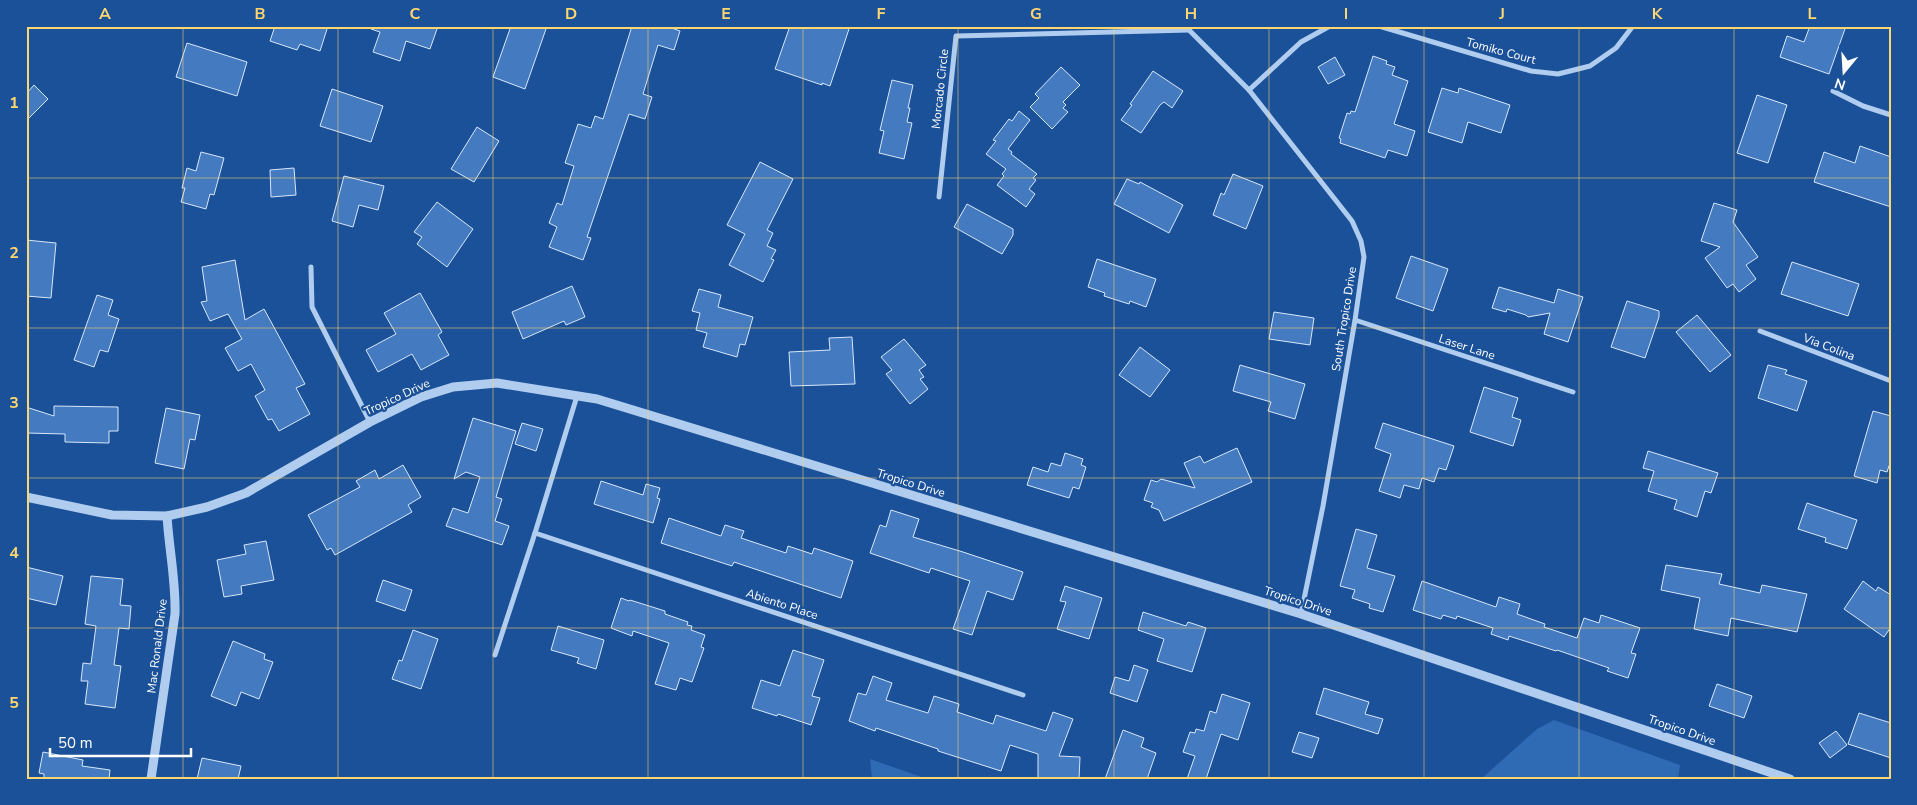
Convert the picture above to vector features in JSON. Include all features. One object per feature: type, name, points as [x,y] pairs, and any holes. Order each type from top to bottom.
[{"type":"street","points":[[1249,90],[1301,42],[1330,26]]},
{"type":"street","name":"Tomiko Court","points":[[1380,26],[1531,71],[1558,74],[1590,66],[1616,48],[1633,26]]},
{"type":"street","name":"South Tropico Drive","points":[[1188,28],[1249,90],[1352,221],[1361,241],[1364,256],[1323,506],[1301,614]]},
{"type":"street","name":"Morcado Circle","points":[[939,197],[956,36],[1188,28]]},
{"type":"street","points":[[1833,91],[1863,106],[1891,115]]},
{"type":"street","points":[[311,267],[312,308],[370,422]]},
{"type":"street","name":"Laser Lane","points":[[1355,320],[1573,392]]},
{"type":"street","name":"Via Colina","points":[[1760,331],[1891,381]]},
{"type":"street","name":"Tropico Drive","points":[[26,497],[112,515],[167,516],[207,507],[246,493],[370,422],[421,397],[453,387],[497,383],[577,395],[598,399],[1301,614],[1790,779]]},
{"type":"street","points":[[495,655],[577,395]]},
{"type":"street","name":"Mac Ronald Drive","points":[[151,779],[176,614],[176,588],[168,542],[167,516]]},
{"type":"street","name":"Abiento Place","points":[[535,533],[1023,695]]},
{"type":"shaded area","points":[[1554,720],[1680,765],[1678,779],[1481,779],[1537,729]]},
{"type":"shaded area","points":[[870,759],[927,779],[872,779]]},
{"type":"building","points":[[275,26],[328,26],[320,51],[300,44],[297,50],[270,41]]},
{"type":"building","points":[[372,26],[438,26],[430,49],[406,41],[400,61],[373,52],[380,32],[371,29]]},
{"type":"building","points":[[511,26],[547,26],[525,89],[493,77]]},
{"type":"building","points":[[632,26],[666,26],[680,31],[674,50],[658,45],[643,94],[652,97],[645,119],[629,114],[587,237],[591,238],[583,260],[549,247],[557,227],[549,223],[557,203],[562,205],[574,166],[565,163],[578,124],[591,128],[595,116],[603,119]]},
{"type":"building","points":[[790,26],[850,26],[830,86],[775,69]]},
{"type":"building","points":[[1810,26],[1846,26],[1829,74],[1780,57],[1787,36],[1804,42]]},
{"type":"building","points":[[187,43],[247,62],[237,96],[176,77]]},
{"type":"building","points":[[1373,56],[1387,61],[1386,64],[1395,67],[1392,75],[1408,81],[1394,124],[1415,131],[1407,156],[1388,150],[1385,158],[1340,143],[1341,139],[1339,138],[1347,113],[1355,112]]},
{"type":"building","points":[[1335,57],[1345,75],[1328,84],[1318,67]]},
{"type":"building","points":[[1061,67],[1080,85],[1063,102],[1066,105],[1063,108],[1068,112],[1052,129],[1030,107],[1039,98],[1035,94]]},
{"type":"building","points":[[1153,71],[1183,91],[1172,108],[1164,102],[1160,105],[1141,133],[1121,120]]},
{"type":"building","points":[[892,80],[913,85],[907,122],[912,123],[904,159],[879,153],[884,131],[880,130]]},
{"type":"building","points":[[34,85],[48,99],[26,121],[26,94]]},
{"type":"building","points":[[1442,88],[1458,93],[1459,88],[1510,105],[1501,133],[1468,122],[1462,143],[1428,132]]},
{"type":"building","points":[[332,89],[383,106],[371,142],[320,126]]},
{"type":"building","points":[[1757,95],[1787,105],[1768,163],[1737,153]]},
{"type":"building","points":[[1019,111],[1030,120],[1008,149],[1012,152],[1011,154],[1037,174],[1033,178],[1036,180],[1029,189],[1035,194],[1026,207],[997,185],[1004,176],[1002,174],[1006,169],[986,154],[996,141],[993,140],[1009,119],[1012,121]]},
{"type":"building","points":[[477,127],[499,141],[474,182],[451,169]]},
{"type":"building","points":[[1860,146],[1891,157],[1891,207],[1814,182],[1824,152],[1855,163]]},
{"type":"building","points":[[201,152],[224,158],[214,195],[210,194],[206,209],[181,202],[185,188],[182,188],[187,168],[196,171]]},
{"type":"building","points":[[760,162],[793,179],[767,230],[773,233],[767,246],[776,250],[771,259],[774,260],[763,282],[729,265],[745,234],[727,225]]},
{"type":"building","points":[[294,168],[296,195],[271,197],[270,170]]},
{"type":"building","points":[[1233,174],[1263,186],[1246,229],[1213,215],[1221,193],[1224,195]]},
{"type":"building","points":[[344,176],[384,186],[378,210],[359,205],[353,227],[332,221]]},
{"type":"building","points":[[1127,179],[1139,184],[1140,182],[1183,205],[1169,233],[1114,204]]},
{"type":"building","points":[[437,202],[473,229],[447,267],[417,244],[422,237],[414,232]]},
{"type":"building","points":[[1714,203],[1737,210],[1733,222],[1758,257],[1746,265],[1756,279],[1739,292],[1733,284],[1727,288],[1705,258],[1720,247],[1701,241]]},
{"type":"building","points":[[967,204],[1013,229],[1013,235],[1002,254],[954,227]]},
{"type":"building","points":[[26,240],[56,243],[51,298],[26,296]]},
{"type":"building","points":[[1411,256],[1448,269],[1433,311],[1396,298]]},
{"type":"building","points":[[1097,259],[1156,279],[1146,307],[1130,301],[1129,304],[1104,296],[1105,293],[1088,287]]},
{"type":"building","points":[[235,260],[245,320],[264,309],[305,384],[296,388],[310,414],[279,431],[272,419],[268,420],[255,396],[265,390],[251,364],[238,371],[225,348],[242,339],[228,314],[210,321],[201,302],[207,301],[202,267]]},
{"type":"building","points":[[1792,262],[1859,284],[1848,316],[1781,294]]},
{"type":"building","points":[[572,286],[585,317],[566,325],[564,321],[523,339],[512,312]]},
{"type":"building","points":[[1499,287],[1554,303],[1558,289],[1583,297],[1568,342],[1544,334],[1550,313],[1528,317],[1507,309],[1506,312],[1492,308]]},
{"type":"building","points":[[699,289],[721,295],[718,307],[753,317],[745,345],[740,344],[737,357],[703,347],[707,333],[696,330],[700,313],[692,311]]},
{"type":"building","points":[[420,293],[442,332],[438,335],[449,355],[421,370],[412,354],[378,372],[366,350],[396,334],[384,313]]},
{"type":"building","points":[[97,295],[113,300],[108,315],[119,319],[108,352],[100,350],[94,367],[74,360]]},
{"type":"building","points":[[1627,301],[1659,311],[1659,317],[1645,358],[1611,347]]},
{"type":"building","points":[[1274,312],[1314,318],[1310,345],[1269,339]]},
{"type":"building","points":[[1697,315],[1731,355],[1710,372],[1676,332]]},
{"type":"building","points":[[852,337],[855,384],[791,386],[789,352],[830,350],[829,338]]},
{"type":"building","points":[[904,339],[926,365],[919,370],[924,377],[920,379],[928,389],[910,404],[886,374],[892,370],[881,357]]},
{"type":"building","points":[[1140,347],[1170,370],[1150,397],[1119,375]]},
{"type":"building","points":[[1240,365],[1305,384],[1295,419],[1268,411],[1271,402],[1233,391]]},
{"type":"building","points":[[1768,365],[1787,370],[1785,374],[1807,381],[1797,411],[1758,398]]},
{"type":"building","points":[[1484,387],[1518,398],[1512,417],[1521,420],[1513,446],[1470,432]]},
{"type":"building","points":[[54,406],[118,407],[118,431],[109,431],[109,443],[65,442],[65,434],[26,433],[26,407],[54,416]]},
{"type":"building","points":[[166,408],[200,415],[195,440],[190,439],[184,469],[155,463]]},
{"type":"building","points":[[1873,411],[1891,416],[1891,460],[1887,472],[1880,470],[1877,483],[1854,476]]},
{"type":"building","points":[[473,418],[516,431],[496,497],[502,499],[495,521],[509,526],[502,545],[446,526],[453,508],[468,513],[480,477],[466,472],[454,479]]},
{"type":"building","points":[[522,423],[543,429],[536,451],[515,444]]},
{"type":"building","points":[[1383,423],[1454,446],[1446,470],[1439,468],[1434,482],[1422,478],[1419,489],[1404,485],[1400,498],[1379,491],[1391,454],[1375,448]]},
{"type":"building","points":[[1237,448],[1252,482],[1164,521],[1159,510],[1151,507],[1153,503],[1144,500],[1151,480],[1157,482],[1161,479],[1195,488],[1184,463],[1200,456],[1204,463]]},
{"type":"building","points":[[1648,451],[1718,473],[1711,493],[1705,491],[1697,517],[1674,509],[1677,500],[1648,491],[1654,471],[1643,468]]},
{"type":"building","points":[[1065,453],[1083,459],[1081,465],[1086,467],[1079,489],[1073,487],[1069,498],[1027,485],[1033,467],[1048,472],[1051,463],[1061,466]]},
{"type":"building","points":[[403,465],[421,497],[408,505],[412,512],[335,555],[331,548],[327,550],[308,515],[360,487],[356,481],[375,470],[379,479]]},
{"type":"building","points":[[601,481],[643,495],[646,484],[660,488],[657,498],[660,499],[653,523],[594,504]]},
{"type":"building","points":[[1807,503],[1857,520],[1847,549],[1825,542],[1826,538],[1798,529]]},
{"type":"building","points":[[891,510],[919,519],[913,537],[1023,572],[1013,600],[987,591],[972,635],[953,629],[970,581],[931,568],[929,573],[870,553],[880,525],[886,527]]},
{"type":"building","points":[[669,518],[721,536],[725,525],[744,531],[741,538],[786,553],[788,546],[812,554],[814,548],[853,561],[841,598],[734,562],[732,566],[661,543]]},
{"type":"building","points":[[1356,529],[1377,535],[1367,568],[1395,576],[1383,612],[1369,608],[1370,604],[1352,598],[1355,590],[1340,586]]},
{"type":"building","points":[[266,541],[274,580],[241,586],[242,594],[224,597],[217,560],[246,554],[244,545]]},
{"type":"building","points":[[1666,565],[1722,574],[1719,584],[1760,593],[1762,585],[1807,594],[1797,632],[1731,618],[1728,636],[1694,629],[1700,598],[1661,590]]},
{"type":"building","points":[[26,567],[63,576],[56,605],[26,598]]},
{"type":"building","points":[[91,576],[123,579],[120,605],[131,606],[129,629],[119,628],[114,665],[121,666],[115,708],[85,704],[88,681],[81,681],[83,663],[91,664],[96,626],[85,624]]},
{"type":"building","points":[[383,580],[412,590],[405,611],[376,601]]},
{"type":"building","points":[[1422,581],[1496,607],[1499,597],[1520,604],[1517,614],[1545,624],[1544,627],[1577,638],[1584,618],[1599,623],[1601,615],[1640,628],[1631,653],[1636,654],[1628,678],[1607,671],[1609,668],[1557,650],[1509,636],[1508,640],[1491,634],[1493,628],[1457,616],[1456,619],[1443,615],[1441,619],[1413,610]]},
{"type":"building","points":[[1863,581],[1876,591],[1878,587],[1891,595],[1891,627],[1884,637],[1844,609]]},
{"type":"building","points":[[1065,586],[1102,598],[1089,639],[1057,629],[1066,602],[1060,601]]},
{"type":"building","points":[[621,598],[665,611],[665,614],[688,622],[687,625],[692,626],[691,630],[705,635],[701,647],[704,648],[692,682],[680,678],[676,690],[655,684],[669,643],[633,631],[632,636],[611,628]]},
{"type":"building","points":[[1143,612],[1186,626],[1188,622],[1206,628],[1192,672],[1157,661],[1164,639],[1138,630]]},
{"type":"building","points":[[558,626],[604,640],[596,669],[577,663],[579,658],[551,650]]},
{"type":"building","points":[[413,630],[438,639],[421,689],[392,679],[399,660],[402,661]]},
{"type":"building","points":[[233,641],[265,654],[264,659],[273,662],[259,699],[241,692],[236,706],[211,696]]},
{"type":"building","points":[[793,650],[824,660],[812,696],[820,698],[811,725],[752,708],[761,680],[780,686]]},
{"type":"building","points":[[1134,665],[1148,670],[1137,702],[1110,693],[1115,677],[1129,681]]},
{"type":"building","points":[[873,676],[892,683],[886,700],[928,713],[934,696],[959,704],[957,712],[993,724],[996,715],[1046,731],[1053,712],[1073,719],[1059,756],[1080,757],[1079,779],[1038,779],[1038,754],[1010,745],[1001,771],[938,751],[938,749],[876,728],[875,731],[849,721],[858,693],[866,695]]},
{"type":"building","points":[[1717,684],[1752,696],[1744,718],[1709,706]]},
{"type":"building","points":[[1324,688],[1369,702],[1365,714],[1383,719],[1378,734],[1316,714]]},
{"type":"building","points":[[1222,694],[1250,703],[1238,740],[1221,734],[1206,779],[1187,779],[1195,756],[1183,752],[1190,732],[1195,733],[1196,729],[1204,731],[1210,711],[1216,713]]},
{"type":"building","points":[[1859,713],[1891,723],[1891,758],[1848,744]]},
{"type":"building","points":[[1123,730],[1144,738],[1141,747],[1156,753],[1147,779],[1105,779]]},
{"type":"building","points":[[1836,731],[1847,745],[1830,758],[1819,743]]},
{"type":"building","points":[[1299,732],[1319,738],[1312,758],[1292,752]]},
{"type":"building","points":[[43,752],[83,760],[82,766],[110,770],[109,779],[44,779],[44,774],[39,773]]},
{"type":"building","points":[[202,758],[241,766],[238,779],[197,779]]}]
